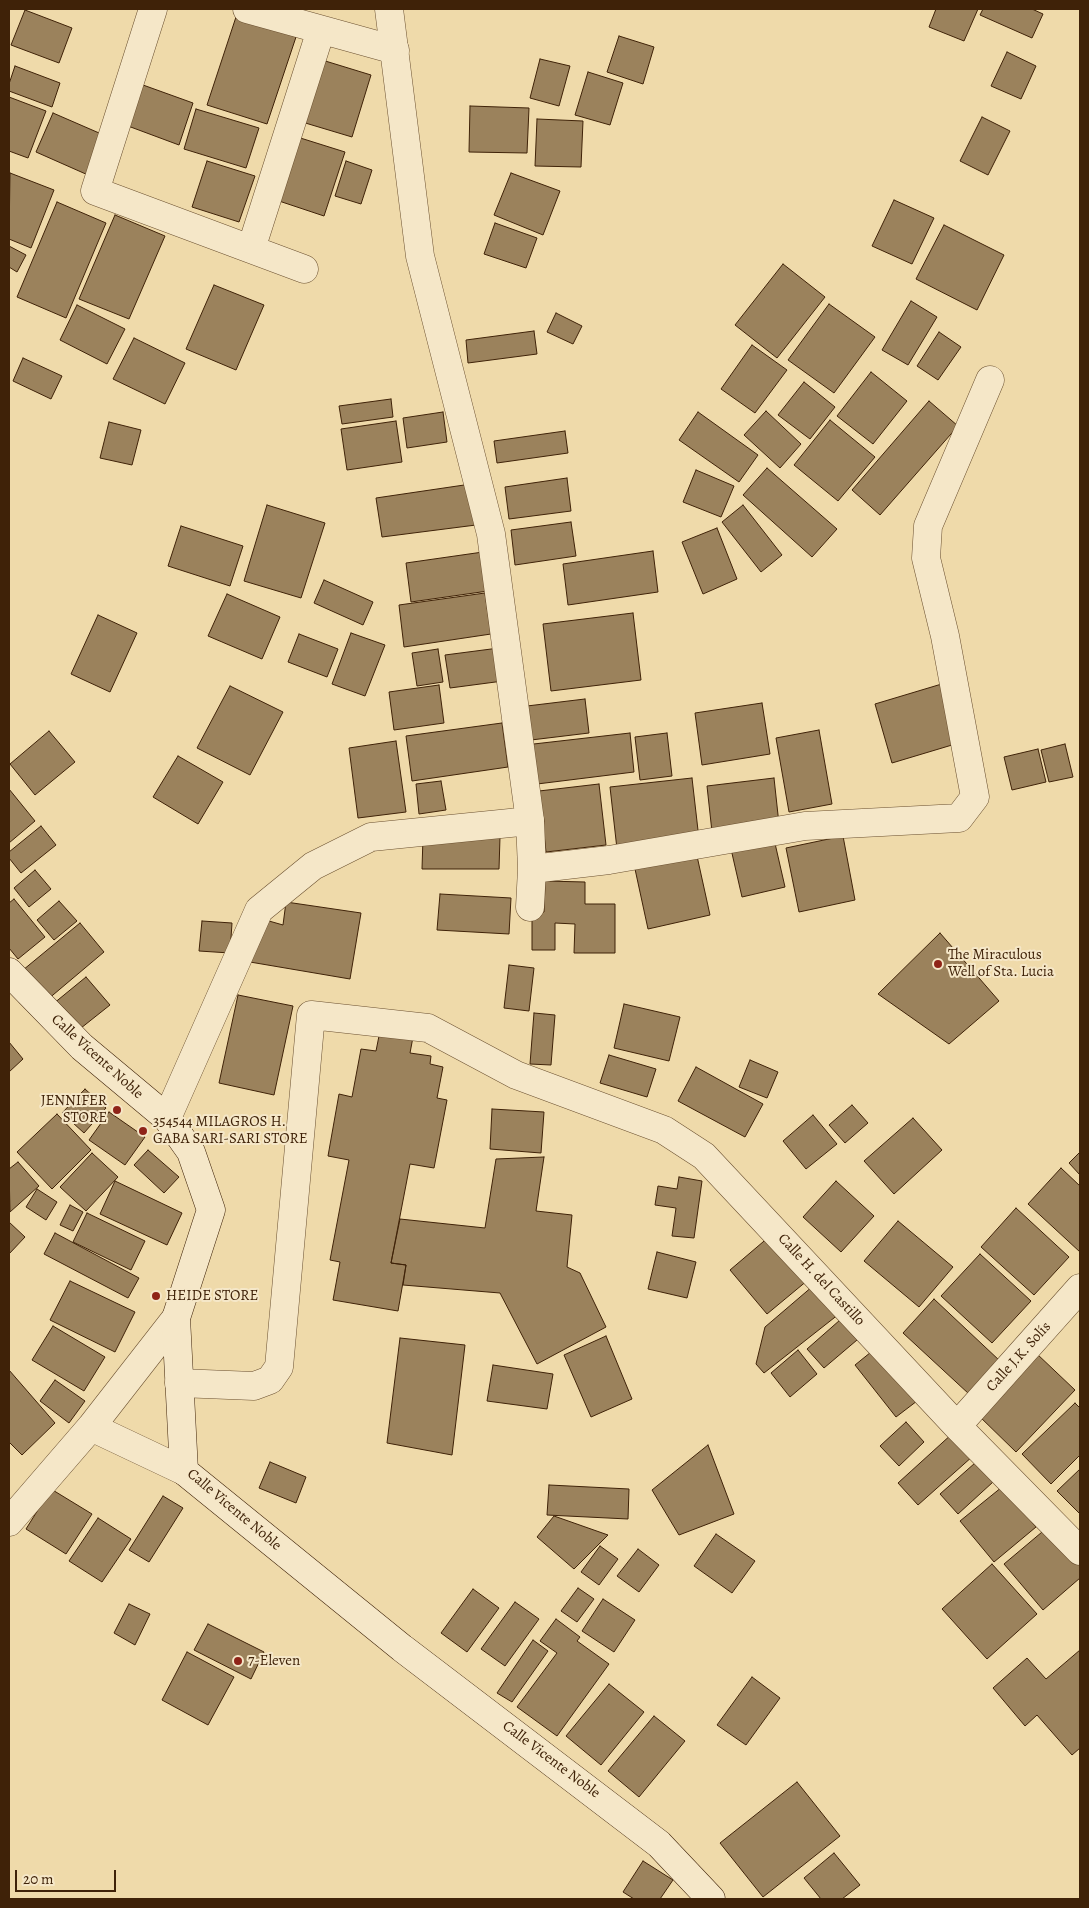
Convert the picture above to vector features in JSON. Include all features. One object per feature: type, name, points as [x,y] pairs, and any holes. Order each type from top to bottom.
[{"type":"street","points":[[153,9],[95,191],[304,268]]},
{"type":"street","points":[[247,9],[395,50]]},
{"type":"street","points":[[389,9],[420,256],[491,534],[530,821],[532,869],[530,907]]},
{"type":"street","points":[[251,249],[321,30]]},
{"type":"street","points":[[532,869],[609,860],[805,826],[959,818],[975,796],[945,636],[926,558],[926,550],[928,526],[990,380]]},
{"type":"street","points":[[167,1118],[259,910],[313,866],[371,837],[530,821]]},
{"type":"street","name":"Calle Vicente Noble","points":[[9,972],[82,1047],[167,1118],[191,1152],[211,1210],[176,1318],[184,1471],[402,1648],[659,1844],[711,1899]]},
{"type":"street","name":"Calle H. del Castillo","points":[[179,1384],[254,1386],[270,1380],[279,1367],[311,1015],[428,1028],[516,1075],[664,1130],[704,1156],[957,1426],[1080,1551]]},
{"type":"street","name":"Calle J.K. Solís","points":[[957,1426],[1080,1288]]},
{"type":"street","points":[[9,1522],[90,1427],[176,1318]]},
{"type":"street","points":[[90,1427],[184,1471]]},
{"type":"building","points":[[936,9],[978,9],[964,41],[929,27]]},
{"type":"building","points":[[983,9],[1032,9],[1043,14],[1032,38],[980,15]]},
{"type":"building","points":[[25,10],[72,28],[59,63],[11,45]]},
{"type":"building","points":[[236,17],[296,37],[267,124],[207,105]]},
{"type":"building","points":[[619,36],[654,47],[643,84],[607,72]]},
{"type":"building","points":[[1007,52],[1036,66],[1021,99],[991,86]]},
{"type":"building","points":[[540,59],[570,66],[559,106],[530,98]]},
{"type":"building","points":[[322,60],[371,75],[352,137],[302,122]]},
{"type":"building","points":[[15,66],[60,83],[52,107],[9,91],[9,84]]},
{"type":"building","points":[[588,72],[623,83],[610,125],[575,115]]},
{"type":"building","points":[[143,85],[193,103],[179,145],[128,126]]},
{"type":"building","points":[[9,97],[46,111],[28,158],[9,151]]},
{"type":"building","points":[[470,106],[529,108],[527,153],[469,152]]},
{"type":"building","points":[[196,109],[259,128],[246,168],[184,149]]},
{"type":"building","points":[[53,113],[106,136],[88,175],[36,152]]},
{"type":"building","points":[[982,117],[1010,131],[988,175],[960,161]]},
{"type":"building","points":[[537,119],[583,121],[581,167],[535,166]]},
{"type":"building","points":[[294,136],[345,152],[324,216],[273,199]]},
{"type":"building","points":[[207,161],[255,176],[239,222],[192,207]]},
{"type":"building","points":[[346,161],[372,170],[361,204],[335,196]]},
{"type":"building","points":[[10,173],[54,190],[31,248],[9,239]]},
{"type":"building","points":[[511,173],[560,191],[543,235],[494,215]]},
{"type":"building","points":[[894,200],[934,218],[912,264],[872,246]]},
{"type":"building","points":[[57,202],[106,223],[66,318],[17,297]]},
{"type":"building","points":[[115,215],[165,236],[129,319],[79,299]]},
{"type":"building","points":[[495,223],[537,238],[526,268],[484,254]]},
{"type":"building","points":[[944,225],[1004,255],[977,310],[916,279]]},
{"type":"building","points":[[9,246],[26,255],[17,272],[9,267]]},
{"type":"building","points":[[783,264],[825,297],[777,358],[735,325]]},
{"type":"building","points":[[214,285],[264,305],[236,370],[186,349]]},
{"type":"building","points":[[911,301],[937,317],[908,365],[882,350]]},
{"type":"building","points":[[829,304],[875,337],[834,393],[788,360]]},
{"type":"building","points":[[77,305],[125,329],[107,364],[60,340]]},
{"type":"building","points":[[556,313],[582,326],[573,344],[547,332]]},
{"type":"building","points":[[534,331],[537,354],[468,363],[466,340]]},
{"type":"building","points":[[939,332],[961,347],[938,380],[917,366]]},
{"type":"building","points":[[134,338],[185,363],[165,404],[113,379]]},
{"type":"building","points":[[752,345],[787,370],[755,413],[721,389]]},
{"type":"building","points":[[23,358],[62,376],[51,399],[13,381]]},
{"type":"building","points":[[871,372],[907,401],[873,444],[837,416]]},
{"type":"building","points":[[804,382],[835,407],[810,439],[778,415]]},
{"type":"building","points":[[391,399],[393,417],[342,424],[339,406]]},
{"type":"building","points":[[929,401],[958,426],[880,515],[852,490]]},
{"type":"building","points":[[766,411],[801,444],[780,468],[744,435]]},
{"type":"building","points":[[443,412],[447,442],[407,448],[403,418]]},
{"type":"building","points":[[698,412],[758,455],[739,482],[679,440]]},
{"type":"building","points":[[830,420],[875,457],[838,501],[794,465]]},
{"type":"building","points":[[396,421],[402,462],[347,470],[341,429]]},
{"type":"building","points":[[109,422],[141,430],[132,465],[100,458]]},
{"type":"building","points":[[565,431],[568,453],[497,463],[494,441]]},
{"type":"building","points":[[767,468],[837,529],[812,557],[743,495]]},
{"type":"building","points":[[696,470],[734,486],[721,517],[683,502]]},
{"type":"building","points":[[567,478],[571,511],[509,519],[505,487]]},
{"type":"building","points":[[471,484],[476,525],[382,537],[376,498]]},
{"type":"building","points":[[267,505],[325,523],[301,598],[244,581]]},
{"type":"building","points":[[743,505],[782,555],[761,572],[722,522]]},
{"type":"building","points":[[571,522],[576,556],[515,565],[511,530]]},
{"type":"building","points":[[181,526],[243,546],[230,586],[168,566]]},
{"type":"building","points":[[717,528],[737,579],[703,594],[682,542]]},
{"type":"building","points":[[653,551],[658,592],[568,605],[563,564]]},
{"type":"building","points":[[483,552],[488,591],[411,602],[406,563]]},
{"type":"building","points":[[324,580],[373,602],[363,625],[314,603]]},
{"type":"building","points":[[485,593],[491,634],[404,647],[399,605]]},
{"type":"building","points":[[227,594],[280,617],[262,659],[208,636]]},
{"type":"building","points":[[633,613],[641,680],[551,691],[543,624]]},
{"type":"building","points":[[98,615],[137,633],[110,692],[71,674]]},
{"type":"building","points":[[351,633],[385,645],[365,696],[332,684]]},
{"type":"building","points":[[299,634],[338,649],[327,677],[288,662]]},
{"type":"building","points":[[499,648],[503,681],[450,688],[445,655]]},
{"type":"building","points":[[438,649],[443,682],[417,686],[412,653]]},
{"type":"building","points":[[945,683],[962,742],[892,763],[875,704]]},
{"type":"building","points":[[439,685],[444,723],[394,730],[389,692]]},
{"type":"building","points":[[230,686],[283,712],[250,775],[197,748]]},
{"type":"building","points":[[585,699],[589,733],[531,740],[527,706]]},
{"type":"building","points":[[762,703],[770,754],[702,765],[695,713]]},
{"type":"building","points":[[502,723],[508,767],[412,781],[406,736]]},
{"type":"building","points":[[819,730],[832,804],[789,812],[776,738]]},
{"type":"building","points":[[49,731],[75,762],[35,795],[10,764]]},
{"type":"building","points":[[630,733],[634,772],[529,785],[525,745]]},
{"type":"building","points":[[667,733],[672,776],[640,780],[635,737]]},
{"type":"building","points":[[396,741],[406,812],[358,818],[349,748]]},
{"type":"building","points":[[1065,744],[1073,777],[1049,782],[1041,750]]},
{"type":"building","points":[[1038,749],[1046,782],[1012,790],[1004,757]]},
{"type":"building","points":[[178,756],[223,782],[198,824],[153,797]]},
{"type":"building","points":[[692,778],[699,839],[617,849],[610,787]]},
{"type":"building","points":[[774,778],[779,824],[712,832],[707,786]]},
{"type":"building","points":[[441,781],[446,810],[419,814],[416,784]]},
{"type":"building","points":[[599,784],[606,845],[546,852],[539,791]]},
{"type":"building","points":[[9,789],[35,821],[9,843]]},
{"type":"building","points":[[41,826],[56,845],[21,873],[9,858],[9,852]]},
{"type":"building","points":[[843,836],[855,900],[799,912],[786,848]]},
{"type":"building","points":[[423,837],[500,837],[499,869],[422,869]]},
{"type":"building","points":[[774,839],[785,887],[742,897],[731,849]]},
{"type":"building","points":[[697,856],[710,915],[648,929],[635,869]]},
{"type":"building","points":[[35,870],[51,889],[29,907],[14,888]]},
{"type":"building","points":[[545,881],[585,882],[585,904],[615,904],[615,953],[574,953],[575,924],[555,923],[555,950],[532,950],[532,912],[544,912]]},
{"type":"building","points":[[440,894],[511,898],[509,934],[437,930]]},
{"type":"building","points":[[14,899],[45,937],[18,959],[9,948],[9,903]]},
{"type":"building","points":[[59,901],[77,921],[54,940],[37,920]]},
{"type":"building","points":[[286,902],[361,913],[350,979],[250,962],[262,919],[283,925]]},
{"type":"building","points":[[202,921],[232,923],[230,953],[199,951]]},
{"type":"building","points":[[80,923],[104,952],[47,1000],[23,970]]},
{"type":"building","name":"The Miraculous Well of Sta. Lucia","points":[[940,933],[999,1001],[949,1044],[878,994]]},
{"type":"building","points":[[509,965],[534,968],[529,1011],[504,1008]]},
{"type":"building","points":[[86,977],[110,1005],[76,1032],[53,1004]]},
{"type":"building","points":[[238,995],[293,1006],[274,1095],[219,1083]]},
{"type":"building","points":[[624,1004],[680,1017],[669,1061],[614,1048]]},
{"type":"building","points":[[534,1013],[555,1015],[551,1065],[530,1064]]},
{"type":"building","points":[[380,1031],[413,1037],[410,1053],[431,1056],[430,1064],[443,1067],[437,1098],[447,1100],[434,1168],[410,1164],[391,1263],[406,1265],[398,1311],[333,1300],[340,1262],[330,1260],[349,1160],[328,1156],[339,1094],[352,1097],[361,1049],[376,1051]]},
{"type":"building","points":[[9,1042],[23,1059],[9,1072]]},
{"type":"building","points":[[609,1055],[656,1069],[647,1097],[600,1083]]},
{"type":"building","points":[[750,1060],[778,1072],[767,1098],[739,1087]]},
{"type":"building","points":[[696,1067],[763,1104],[745,1137],[678,1101]]},
{"type":"building","points":[[85,1089],[106,1108],[84,1133],[62,1113]]},
{"type":"building","points":[[852,1105],[868,1123],[845,1143],[829,1125]]},
{"type":"building","points":[[492,1109],[544,1112],[541,1153],[490,1149]]},
{"type":"building","points":[[109,1112],[145,1137],[125,1165],[89,1140]]},
{"type":"building","points":[[57,1114],[91,1150],[52,1189],[17,1152]]},
{"type":"building","points":[[813,1115],[837,1144],[806,1169],[783,1141]]},
{"type":"building","points":[[913,1118],[942,1150],[894,1194],[864,1161]]},
{"type":"building","points":[[148,1150],[179,1177],[164,1193],[134,1165]]},
{"type":"building","points":[[1080,1152],[1080,1175],[1069,1163]]},
{"type":"building","points":[[92,1153],[118,1177],[86,1211],[60,1187]]},
{"type":"building","points":[[544,1157],[536,1211],[572,1215],[567,1267],[580,1273],[606,1327],[537,1364],[500,1293],[403,1285],[406,1265],[391,1263],[400,1219],[485,1228],[496,1159]]},
{"type":"building","points":[[18,1162],[39,1186],[10,1212],[9,1169]]},
{"type":"building","points":[[1061,1168],[1080,1186],[1080,1252],[1028,1204]]},
{"type":"building","points":[[679,1177],[702,1181],[694,1238],[672,1236],[676,1208],[655,1205],[658,1186],[677,1189]]},
{"type":"building","points":[[115,1181],[182,1213],[167,1245],[100,1214]]},
{"type":"building","points":[[836,1181],[874,1216],[841,1252],[803,1217]]},
{"type":"building","points":[[37,1189],[57,1202],[46,1220],[26,1207]]},
{"type":"building","points":[[70,1205],[83,1212],[73,1231],[60,1225]]},
{"type":"building","points":[[1016,1208],[1069,1257],[1034,1295],[981,1247]]},
{"type":"building","points":[[87,1213],[145,1241],[131,1270],[73,1242]]},
{"type":"building","points":[[898,1221],[953,1267],[919,1307],[864,1261]]},
{"type":"building","points":[[9,1222],[25,1237],[9,1254]]},
{"type":"building","points":[[55,1233],[139,1278],[128,1298],[44,1254]]},
{"type":"building","points":[[770,1236],[808,1280],[767,1314],[730,1270]]},
{"type":"building","points":[[657,1252],[696,1262],[687,1298],[648,1289]]},
{"type":"building","points":[[980,1254],[1031,1301],[992,1343],[941,1296]]},
{"type":"building","points":[[70,1281],[135,1312],[115,1352],[50,1320]]},
{"type":"building","points":[[813,1286],[839,1314],[764,1373],[756,1364],[765,1327]]},
{"type":"building","points":[[934,1299],[1000,1361],[969,1394],[903,1333]]},
{"type":"building","points":[[840,1320],[857,1340],[824,1368],[807,1349]]},
{"type":"building","points":[[53,1326],[105,1357],[84,1391],[32,1360]]},
{"type":"building","points":[[606,1336],[632,1399],[591,1417],[564,1355]]},
{"type":"building","points":[[400,1338],[465,1345],[452,1455],[387,1443]]},
{"type":"building","points":[[876,1348],[917,1401],[896,1417],[855,1365]]},
{"type":"building","points":[[798,1350],[817,1374],[790,1397],[771,1373]]},
{"type":"building","points":[[1036,1353],[1075,1390],[1016,1452],[977,1414]]},
{"type":"building","points":[[493,1365],[553,1374],[547,1409],[487,1401]]},
{"type":"building","points":[[9,1370],[55,1423],[22,1455],[9,1442]]},
{"type":"building","points":[[55,1380],[85,1401],[69,1423],[40,1401]]},
{"type":"building","points":[[1075,1403],[1080,1408],[1080,1455],[1051,1484],[1022,1454]]},
{"type":"building","points":[[906,1422],[924,1442],[899,1466],[880,1446]]},
{"type":"building","points":[[953,1433],[973,1456],[918,1505],[898,1483]]},
{"type":"building","points":[[708,1445],[734,1514],[679,1535],[652,1490]]},
{"type":"building","points":[[270,1462],[306,1477],[296,1503],[259,1488]]},
{"type":"building","points":[[975,1463],[993,1482],[958,1514],[940,1494]]},
{"type":"building","points":[[1080,1469],[1080,1514],[1057,1491]]},
{"type":"building","points":[[549,1485],[629,1489],[628,1519],[547,1515]]},
{"type":"building","points":[[1002,1487],[1036,1527],[994,1562],[960,1521]]},
{"type":"building","points":[[51,1489],[92,1514],[66,1554],[26,1529]]},
{"type":"building","points":[[163,1496],[183,1508],[149,1562],[129,1550]]},
{"type":"building","points":[[554,1516],[608,1535],[574,1569],[537,1537]]},
{"type":"building","points":[[98,1518],[131,1539],[102,1582],[69,1561]]},
{"type":"building","points":[[1048,1527],[1080,1565],[1080,1578],[1043,1610],[1004,1564]]},
{"type":"building","points":[[716,1534],[755,1561],[732,1593],[694,1566]]},
{"type":"building","points":[[600,1546],[618,1559],[599,1585],[581,1572]]},
{"type":"building","points":[[638,1549],[659,1565],[639,1592],[617,1576]]},
{"type":"building","points":[[992,1564],[1037,1614],[987,1659],[942,1609]]},
{"type":"building","points":[[578,1588],[594,1599],[577,1622],[561,1611]]},
{"type":"building","points":[[473,1589],[499,1608],[467,1652],[441,1633]]},
{"type":"building","points":[[603,1599],[635,1620],[614,1652],[582,1631]]},
{"type":"building","points":[[515,1602],[539,1619],[505,1666],[481,1649]]},
{"type":"building","points":[[129,1604],[150,1614],[135,1645],[114,1633]]},
{"type":"building","points":[[556,1619],[580,1637],[577,1641],[609,1664],[557,1736],[517,1707],[557,1653],[540,1641]]},
{"type":"building","points":[[208,1624],[264,1652],[251,1679],[194,1650]]},
{"type":"building","points":[[533,1640],[548,1651],[512,1702],[497,1693]]},
{"type":"building","points":[[1080,1650],[1080,1748],[1072,1755],[1037,1715],[1025,1726],[993,1688],[1027,1658],[1046,1679]]},
{"type":"building","points":[[187,1652],[234,1677],[208,1725],[162,1700]]},
{"type":"building","points":[[752,1677],[780,1698],[746,1745],[717,1725]]},
{"type":"building","points":[[609,1684],[644,1712],[601,1765],[566,1736]]},
{"type":"building","points":[[654,1716],[685,1741],[639,1797],[608,1771]]},
{"type":"building","points":[[797,1782],[840,1836],[763,1897],[720,1843]]},
{"type":"building","points":[[834,1853],[860,1885],[842,1899],[821,1899],[804,1878]]},
{"type":"building","points":[[643,1861],[673,1880],[660,1899],[634,1899],[623,1892]]},
{"type":"place","name":"The Miraculous Well of Sta. Lucia","points":[[938,964]]},
{"type":"place","name":"JENNIFER STORE","points":[[117,1110]]},
{"type":"place","name":"354544 MILAGROS H. GABA SARI-SARI STORE","points":[[143,1131]]},
{"type":"place","name":"HEIDE STORE","points":[[156,1296]]},
{"type":"place","name":"7-Eleven","points":[[238,1661]]}]
